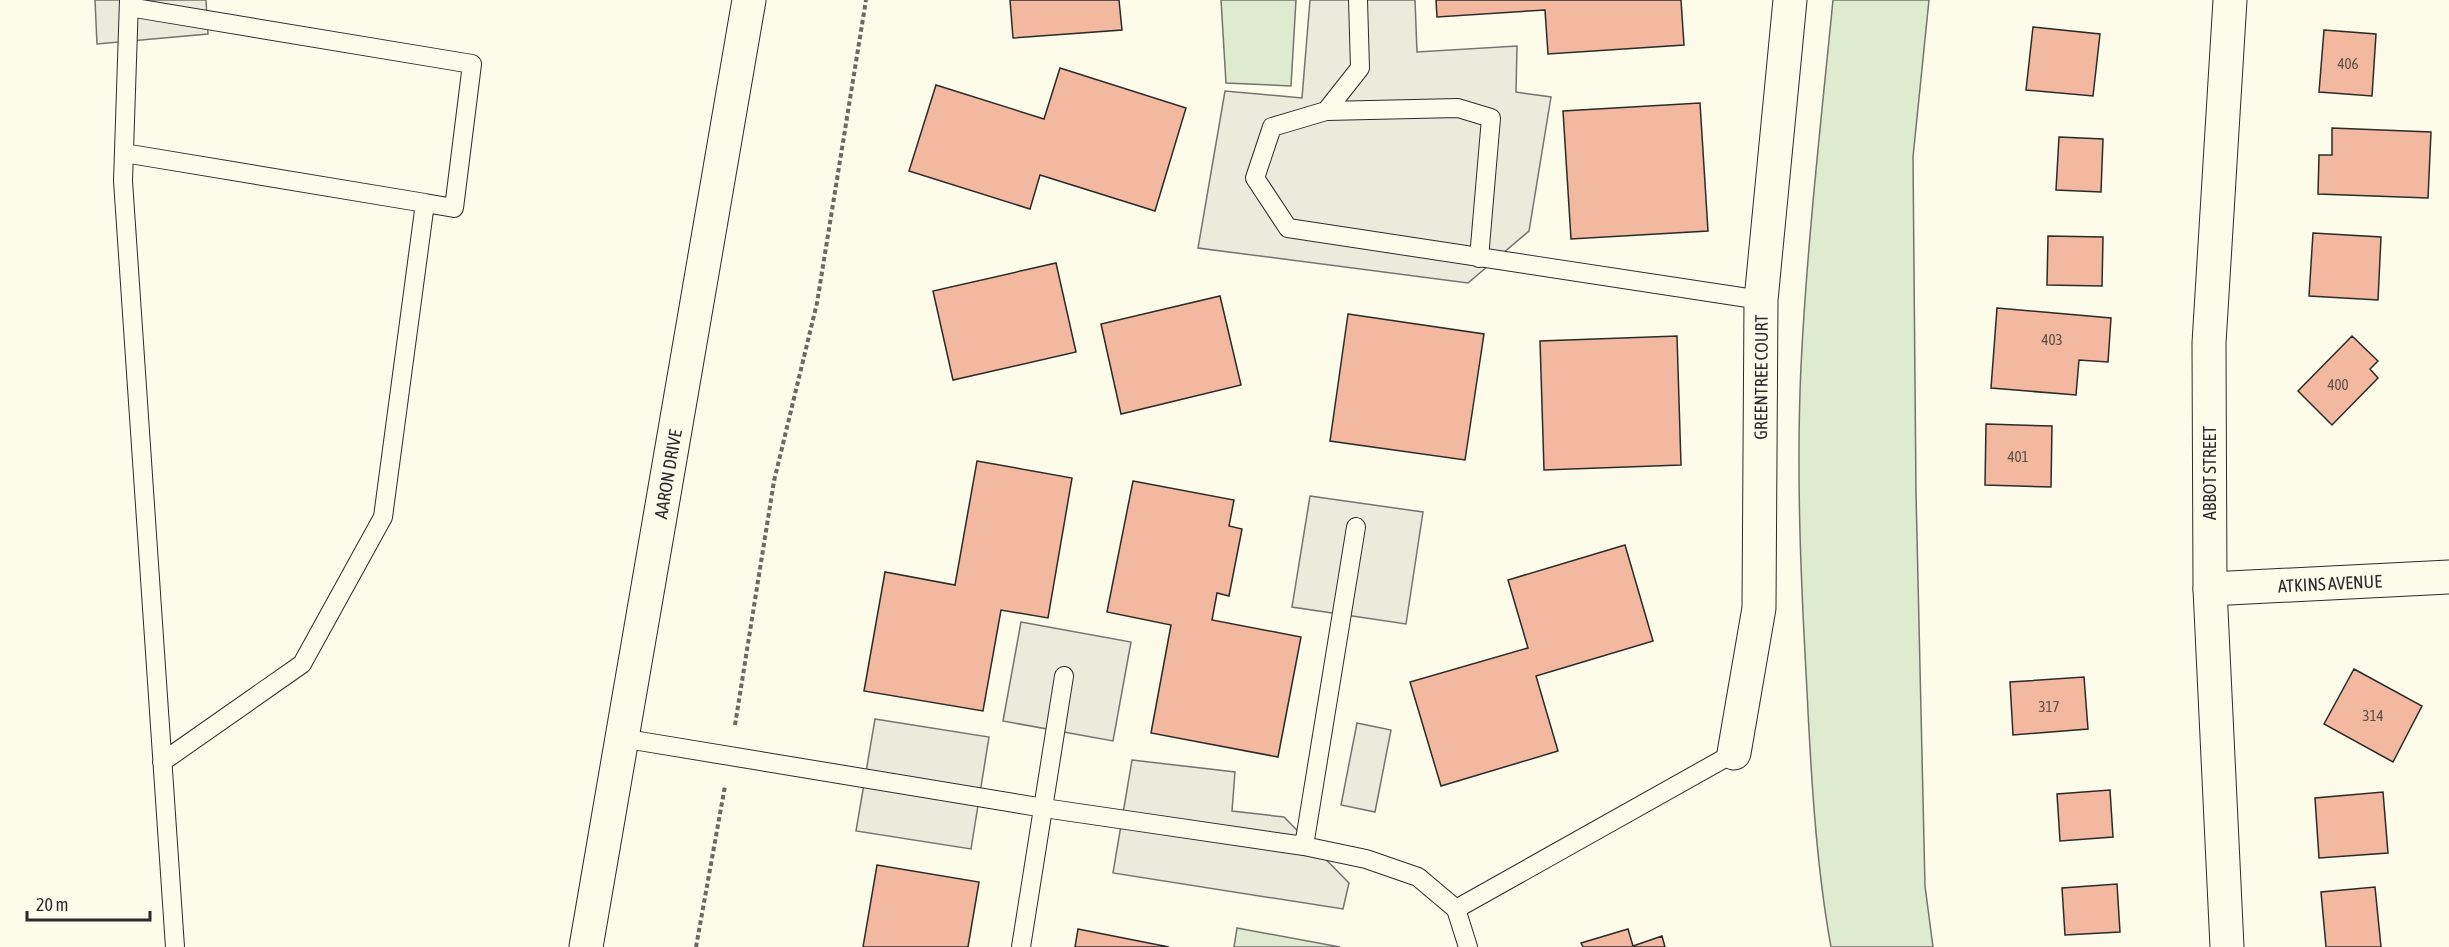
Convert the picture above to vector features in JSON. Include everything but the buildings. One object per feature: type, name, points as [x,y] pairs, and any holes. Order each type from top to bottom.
[{"type":"street","name":"AARON DRIVE","points":[[586,947],[749,0]]},
{"type":"street","name":"GREENTREE COURT","points":[[1734,753],[1759,608],[1761,300],[1790,0]]},
{"type":"street","name":"ABBOT STREET","points":[[2228,947],[2210,588],[2209,343],[2230,0]]},
{"type":"street","name":"ATKINS AVENUE","points":[[2210,588],[2449,577]]},
{"type":"lane","points":[[1326,111],[1360,68],[1358,0]]},
{"type":"lane","points":[[124,153],[454,208],[472,64],[129,4],[123,181],[175,947]]},
{"type":"lane","points":[[1479,258],[1491,118],[1458,108],[1326,111],[1272,127],[1255,178],[1288,228],[1479,258],[1761,300]]},
{"type":"lane","points":[[162,762],[302,664],[383,517],[425,203]]},
{"type":"lane","points":[[1304,846],[1356,527]]},
{"type":"lane","points":[[1021,947],[1065,676]]},
{"type":"lane","points":[[621,738],[1044,808],[1304,846],[1366,859],[1418,877],[1456,909],[1468,947]]},
{"type":"lane","points":[[1456,909],[1734,753]]},
{"type":"path","points":[[696,947],[730,757],[774,481],[817,303],[867,0]]},
{"type":"green space","points":[[1221,0],[1296,0],[1291,86],[1226,83]]},
{"type":"green space","points":[[1833,0],[1929,0],[1913,157],[1916,493],[1925,886],[1933,947],[1831,947],[1818,852],[1810,754],[1801,569],[1800,407],[1811,229]]},
{"type":"green space","points":[[1237,928],[1340,947],[1234,947]]},
{"type":"shaded area","points":[[95,0],[206,0],[208,34],[97,44]]},
{"type":"shaded area","points":[[1310,0],[1415,0],[1417,52],[1517,46],[1516,92],[1551,97],[1529,231],[1468,283],[1198,248],[1225,91],[1302,98]]},
{"type":"shaded area","points":[[1310,496],[1423,512],[1406,624],[1292,607]]},
{"type":"shaded area","points":[[1021,622],[1131,642],[1113,741],[1003,721]]},
{"type":"shaded area","points":[[875,719],[989,737],[971,849],[856,831]]},
{"type":"shaded area","points":[[1357,723],[1391,730],[1375,812],[1341,805]]},
{"type":"shaded area","points":[[1132,760],[1235,772],[1232,811],[1284,817],[1349,883],[1343,909],[1113,873]]}]
